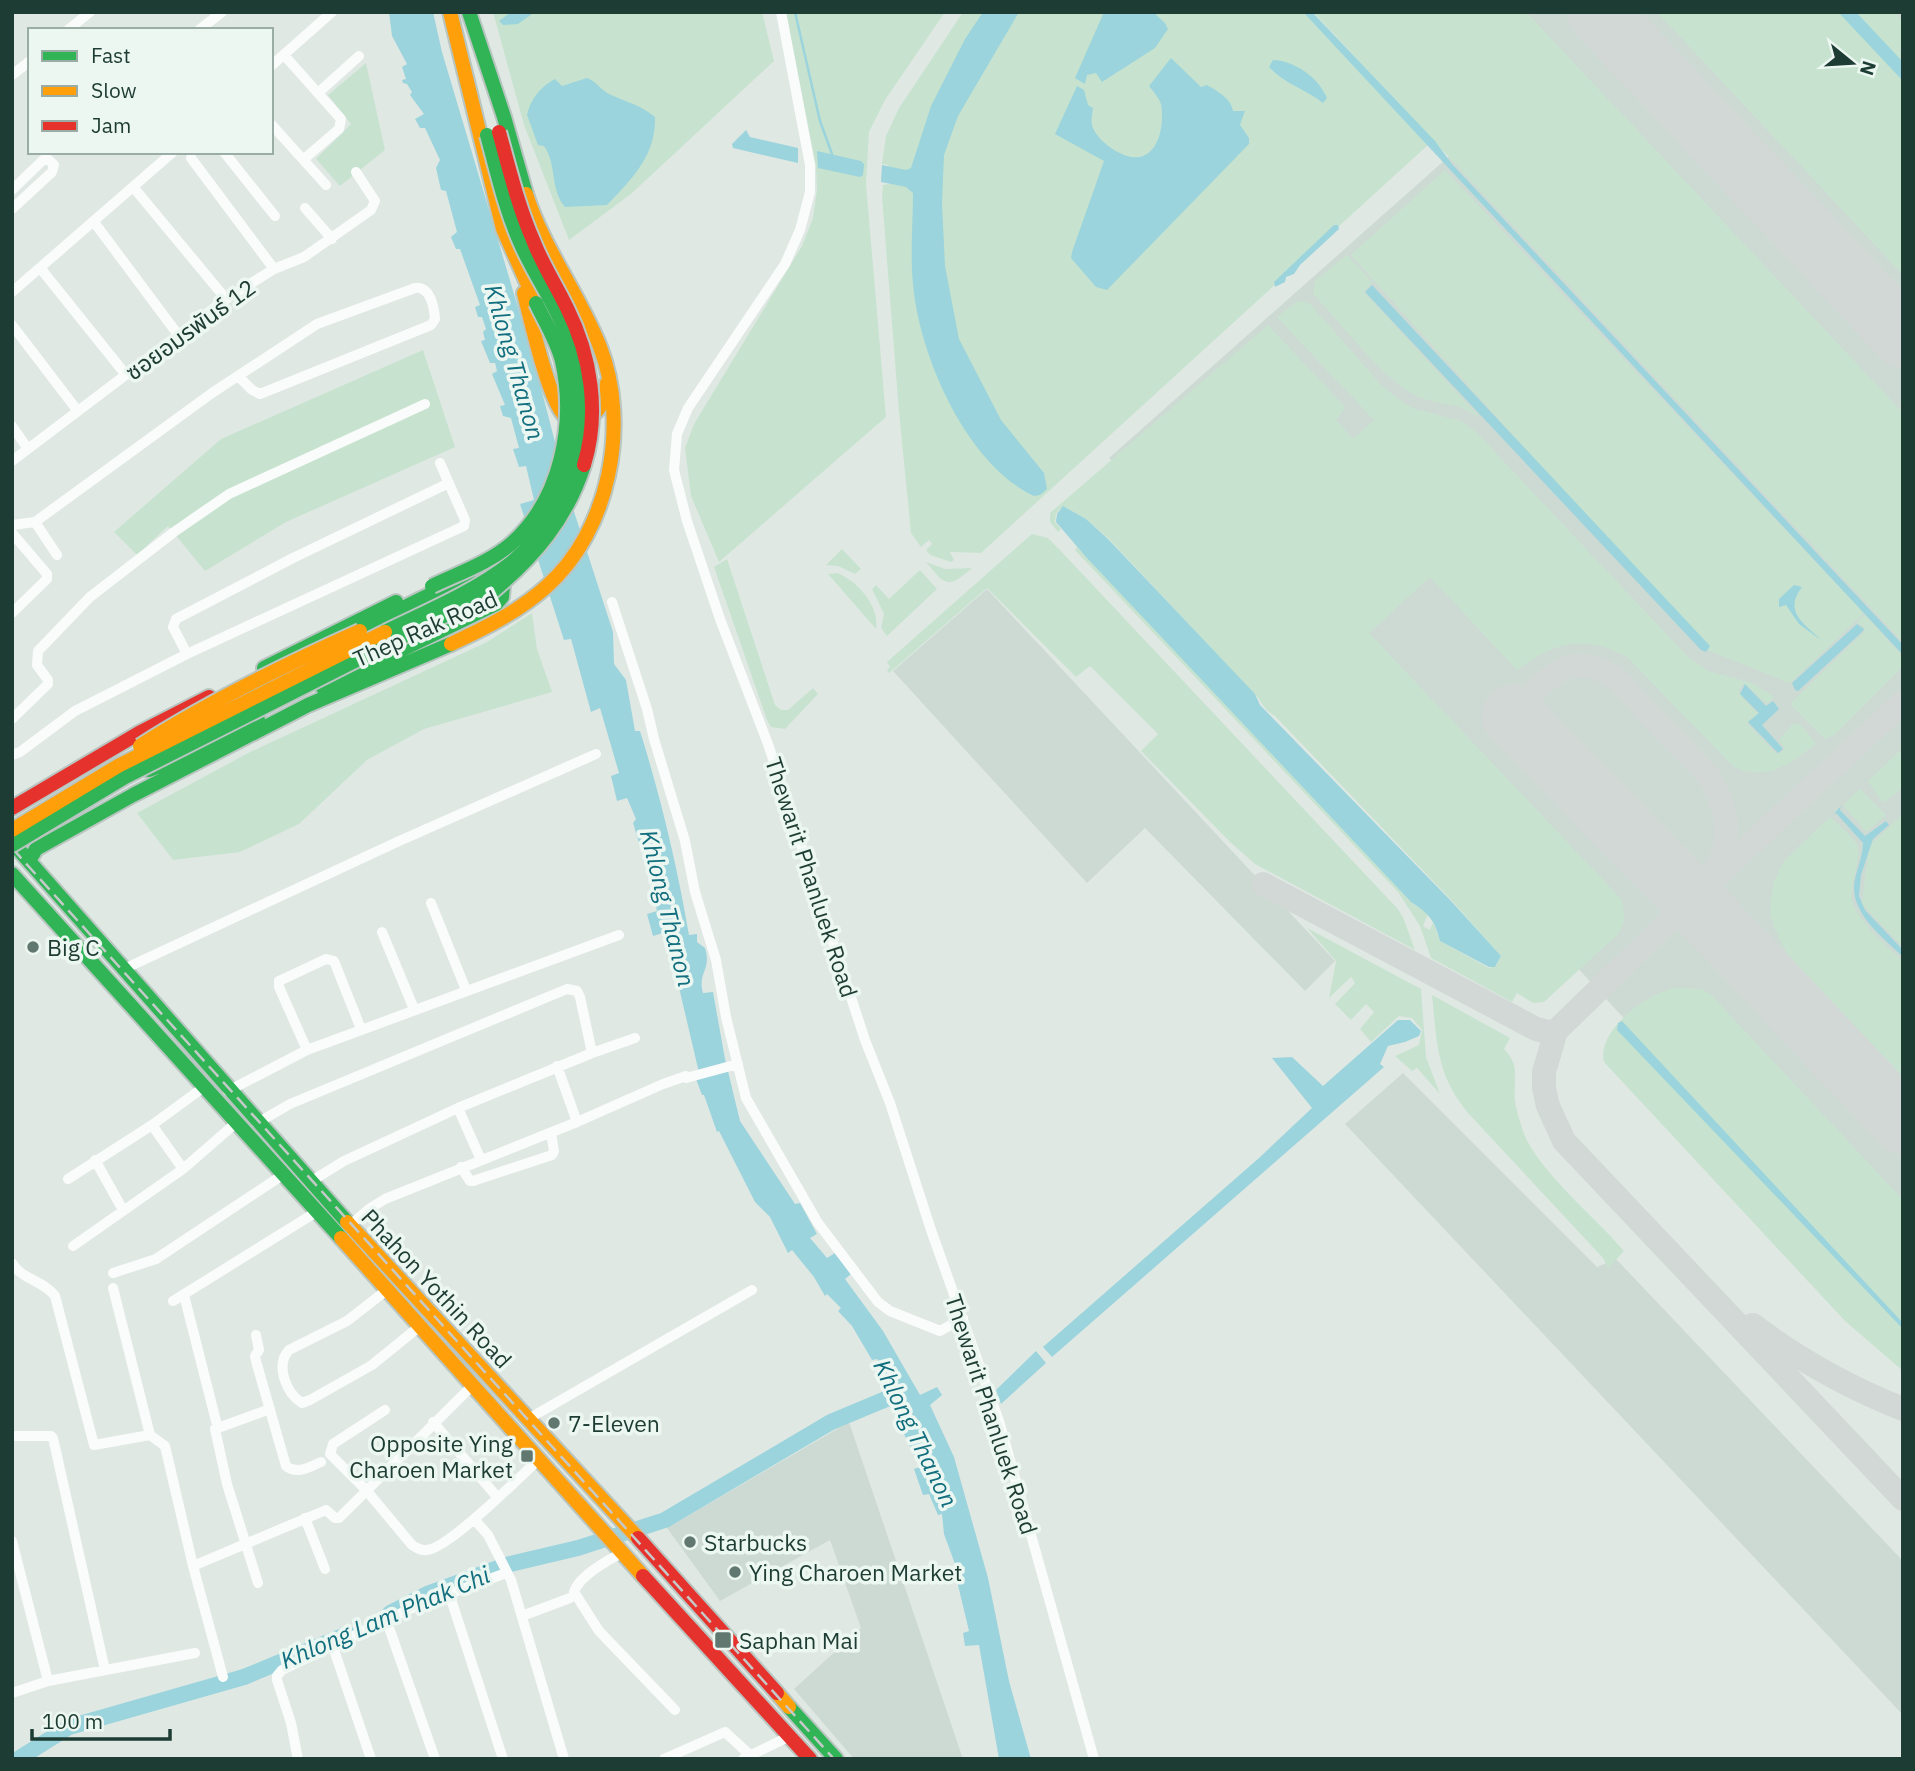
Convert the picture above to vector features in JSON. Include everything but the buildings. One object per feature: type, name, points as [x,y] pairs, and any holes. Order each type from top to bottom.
[{"type":"main road","name":"Thep Rak Road","points":[[12,808],[139,733],[301,649],[489,559],[511,544],[538,514],[555,478],[563,448],[567,416],[562,361],[555,340],[514,256],[495,200],[450,12]]},
{"type":"main road","name":"Thep Rak Road","points":[[29,861],[36,849],[101,811],[336,692],[391,671],[491,626],[524,607],[554,581],[576,553],[603,494],[615,431],[614,398],[607,364],[592,328],[538,228],[526,198],[509,130],[479,49],[469,12]]},
{"type":"main road","name":"Thep Rak Road","points":[[479,49],[493,134]]},
{"type":"main road","name":"Thep Rak Road","points":[[12,830],[121,771],[493,591],[517,574],[558,525],[584,466],[591,435],[592,395],[584,349],[569,310],[534,244],[462,54]]},
{"type":"main road","points":[[514,256],[553,390],[565,416],[572,420],[588,419],[600,409],[607,386],[607,364]]},
{"type":"main road","points":[[139,733],[216,705],[481,575]]},
{"type":"main road","points":[[481,575],[492,575],[499,579],[503,589],[502,597],[496,604],[181,758],[121,771],[140,746],[165,729],[282,665],[481,575]]},
{"type":"main road","points":[[336,692],[442,638],[465,619]]},
{"type":"main road","points":[[80,768],[72,774],[67,783],[68,799],[76,809],[83,812],[101,811]]},
{"type":"main road","name":"Thep Rak Road","points":[[12,844],[121,771]]},
{"type":"main road","name":"Phahon Yothin Road","points":[[12,844],[349,1226],[394,1285],[420,1326],[472,1386],[810,1759]]},
{"type":"main road","name":"Phahon Yothin Road","points":[[12,874],[318,1211],[486,1374],[625,1523],[836,1759]]},
{"type":"main road","points":[[472,1386],[476,1377],[486,1374]]},
{"type":"street","points":[[70,28],[90,12]]},
{"type":"street","points":[[202,28],[222,12]]},
{"type":"street","points":[[273,64],[332,12]]},
{"type":"street","name":"Thewarit Phanluek Road","points":[[781,12],[810,165],[810,192],[800,230],[785,264],[688,408],[677,434],[674,470],[687,521],[716,607],[768,744],[865,1040],[890,1102],[931,1230],[999,1421],[1094,1759]]},
{"type":"street","points":[[284,55],[319,92],[341,119],[342,124],[339,130],[304,159]]},
{"type":"street","points":[[319,92],[359,56]]},
{"type":"street","points":[[12,75],[28,65]]},
{"type":"street","points":[[273,126],[326,185]]},
{"type":"street","points":[[12,292],[135,188],[171,154]]},
{"type":"street","points":[[226,154],[275,216]]},
{"type":"street","points":[[191,158],[274,269]]},
{"type":"street","points":[[12,190],[43,160],[49,160],[54,165],[52,172],[12,209]]},
{"type":"street","name":"ซอยอมรพันธ์ 12","points":[[12,461],[226,299],[274,269],[304,257],[374,206],[375,201],[356,172]]},
{"type":"street","points":[[135,188],[226,299]]},
{"type":"street","points":[[305,208],[331,239]]},
{"type":"street","points":[[94,222],[179,336]]},
{"type":"street","points":[[41,269],[126,375]]},
{"type":"street","points":[[12,525],[35,522],[238,376],[317,324],[415,288],[421,287],[425,290],[432,301],[435,318],[431,325],[260,394],[238,376]]},
{"type":"street","points":[[12,325],[77,410]]},
{"type":"street","points":[[12,719],[48,684],[37,666],[38,651],[90,597],[174,532],[229,494],[425,404]]},
{"type":"street","points":[[12,426],[28,449]]},
{"type":"street","points":[[12,755],[20,752],[75,711],[187,654],[464,526],[465,520],[440,463]]},
{"type":"street","points":[[187,654],[173,627],[176,619],[293,558],[449,483]]},
{"type":"street","points":[[35,522],[57,555]]},
{"type":"street","points":[[12,533],[47,574],[47,579],[12,613]]},
{"type":"street","points":[[612,602],[647,709],[685,841],[695,892],[716,960],[726,1017],[746,1098],[817,1223],[878,1302],[890,1311],[940,1331],[963,1318]]},
{"type":"street","points":[[124,969],[409,836],[596,754]]},
{"type":"street","points":[[431,903],[466,990]]},
{"type":"street","points":[[382,932],[414,1009]]},
{"type":"street","points":[[228,1091],[307,1050],[618,935]]},
{"type":"street","points":[[307,1050],[279,987],[279,981],[326,959],[334,961],[361,1029]]},
{"type":"street","points":[[257,1123],[290,1104],[567,989],[575,990],[580,997],[592,1053]]},
{"type":"street","points":[[310,1182],[344,1161],[458,1108],[557,1066],[635,1038]]},
{"type":"street","points":[[349,1226],[385,1199],[461,1167],[689,1077],[738,1065]]},
{"type":"street","points":[[557,1066],[577,1122]]},
{"type":"street","points":[[68,1179],[152,1125],[204,1087]]},
{"type":"street","points":[[458,1108],[481,1160]]},
{"type":"street","points":[[73,1246],[183,1169],[237,1122]]},
{"type":"street","points":[[152,1125],[183,1169]]},
{"type":"street","points":[[461,1167],[470,1181],[473,1181],[552,1155],[554,1151],[551,1133]]},
{"type":"street","points":[[95,1160],[123,1210]]},
{"type":"street","points":[[113,1273],[156,1259],[284,1174]]},
{"type":"street","points":[[173,1301],[318,1211]]},
{"type":"street","points":[[12,1263],[55,1296],[94,1445],[150,1435]]},
{"type":"street","points":[[394,1285],[347,1321],[284,1355],[282,1373],[296,1399],[302,1403],[310,1400],[372,1365],[420,1326]]},
{"type":"street","points":[[113,1288],[150,1435],[166,1448],[193,1566],[223,1677]]},
{"type":"street","points":[[528,1419],[752,1290]]},
{"type":"street","points":[[184,1295],[216,1421]]},
{"type":"street","points":[[256,1335],[259,1350],[256,1361],[286,1466],[294,1471],[321,1462]]},
{"type":"street","points":[[193,1566],[326,1510],[339,1518],[472,1386]]},
{"type":"street","points":[[258,1584],[227,1484],[215,1429],[270,1409]]},
{"type":"street","points":[[384,1410],[333,1444],[330,1450],[333,1458],[366,1490],[412,1545],[421,1550],[432,1550],[474,1519],[538,1460]]},
{"type":"street","points":[[433,1422],[498,1498]]},
{"type":"street","points":[[12,1436],[54,1438],[104,1670]]},
{"type":"street","points":[[305,1518],[325,1569]]},
{"type":"street","points":[[474,1519],[484,1529],[505,1568],[564,1759]]},
{"type":"street","points":[[12,1541],[48,1681]]},
{"type":"street","points":[[620,1548],[576,1585],[574,1592],[598,1631],[675,1710]]},
{"type":"street","points":[[298,1759],[277,1676],[282,1670],[386,1619],[505,1568]]},
{"type":"street","points":[[449,1593],[503,1759]]},
{"type":"street","points":[[522,1616],[570,1598]]},
{"type":"street","points":[[386,1619],[435,1759]]},
{"type":"street","points":[[333,1647],[370,1759]]},
{"type":"street","points":[[12,1693],[48,1681],[195,1653]]},
{"type":"street","points":[[664,1759],[725,1731],[747,1757],[790,1736]]},
{"type":"shaded area","points":[[1325,12],[1903,12],[1903,1322],[1109,458],[1455,151]]},
{"type":"shaded area","points":[[987,589],[1335,961],[1305,991],[1145,828],[1087,883],[893,671]]},
{"type":"shaded area","points":[[1403,1073],[1597,1267],[1616,1259],[1903,1561],[1903,1715],[1345,1124]]},
{"type":"shaded area","name":"Ying Charoen Market","points":[[849,1422],[963,1759],[854,1759],[794,1689],[861,1628],[830,1540],[720,1601],[667,1528]]},
{"type":"green space","points":[[493,12],[762,12],[774,61],[631,194],[569,240],[524,125]]},
{"type":"green space","points":[[786,12],[945,12],[885,100],[869,132],[866,184],[886,417],[719,562],[691,496],[685,448],[694,424],[802,246],[813,218],[817,190],[816,166]]},
{"type":"green space","points":[[963,12],[1303,12],[1428,145],[981,553],[950,552],[954,560],[951,562],[930,555],[926,550],[932,544],[929,540],[921,547],[911,533],[882,197],[883,185],[890,184],[888,165],[882,164],[886,136],[899,108]]},
{"type":"green space","points":[[1313,12],[1526,12],[1903,413],[1903,642]]},
{"type":"green space","points":[[1657,12],[1894,12],[1903,22],[1903,275]]},
{"type":"green space","points":[[366,63],[385,150],[340,186],[316,159],[351,124],[328,95]]},
{"type":"green space","points":[[1445,170],[1864,613],[1790,683],[1705,649],[1351,255]]},
{"type":"green space","points":[[1347,255],[1372,282],[1364,292],[1482,420],[1464,409],[1420,397],[1400,385],[1363,349],[1313,293],[1315,281]]},
{"type":"green space","points":[[1298,301],[1310,304],[1381,385],[1397,398],[1412,408],[1461,421],[1476,432],[1687,656],[1708,671],[1752,683],[1774,697],[1767,704],[1744,683],[1739,689],[1740,695],[1758,714],[1747,723],[1777,755],[1785,749],[1779,740],[1793,724],[1801,725],[1816,744],[1787,764],[1768,772],[1758,773],[1734,767],[1627,657],[1598,645],[1570,644],[1544,653],[1517,670],[1430,577],[1369,633],[1621,899],[1624,917],[1618,934],[1544,1002],[1533,1003],[1517,993],[1512,1002],[1431,958],[1420,926],[1398,892],[1075,550],[1077,547],[1412,903],[1428,914],[1423,926],[1430,930],[1433,922],[1440,941],[1489,968],[1496,966],[1501,956],[1109,539],[1086,519],[1063,506],[1056,514],[1055,522],[1061,529],[1058,532],[1050,522],[1050,513],[1268,325],[1345,407],[1336,420],[1353,439],[1374,420],[1277,317]]},
{"type":"green space","points":[[423,350],[455,447],[286,522],[205,571],[168,526],[137,555],[114,532],[221,439]]},
{"type":"green space","points":[[1032,534],[1048,538],[1058,548],[1397,908],[1415,950],[1255,864],[1141,751],[1158,734],[1090,666],[1076,677],[987,588],[889,673],[887,662]]},
{"type":"green space","points":[[842,549],[861,569],[855,574],[838,566],[826,565]]},
{"type":"green space","points":[[727,559],[775,705],[781,710],[788,710],[813,688],[818,694],[785,729],[771,727],[767,720],[714,567]]},
{"type":"green space","points":[[926,562],[945,569],[972,568],[957,580],[947,582]]},
{"type":"green space","points":[[920,570],[937,589],[887,636],[881,628],[884,614],[872,589],[876,585],[889,599]]},
{"type":"green space","points":[[837,573],[853,582],[866,596],[875,612],[876,629],[828,574]]},
{"type":"green space","points":[[532,613],[537,649],[552,692],[424,729],[367,760],[299,824],[240,852],[173,860],[137,813],[250,752],[487,642]]},
{"type":"green space","points":[[1865,615],[1903,657],[1903,666],[1834,735],[1825,739],[1791,705],[1864,632],[1865,628],[1857,622]]},
{"type":"green space","points":[[1903,748],[1903,787],[1885,802],[1868,781]]},
{"type":"green space","points":[[1860,789],[1886,815],[1866,832],[1843,805]]},
{"type":"green space","points":[[1903,814],[1903,947],[1862,904],[1869,846]]},
{"type":"green space","points":[[1830,817],[1857,845],[1858,856],[1852,893],[1854,907],[1865,924],[1903,962],[1903,1077],[1787,954],[1774,927],[1770,912],[1771,898],[1774,881],[1784,861]]},
{"type":"green space","points":[[1307,928],[1421,989],[1426,1057],[1440,1094],[1417,1068],[1412,1071],[1395,1056],[1419,1045],[1422,1030],[1412,1018],[1399,1016],[1371,1042],[1360,1029],[1374,1012],[1366,1004],[1351,1020],[1335,1004],[1355,983],[1351,977],[1329,998],[1336,961]]},
{"type":"green space","points":[[1676,988],[1702,989],[1711,995],[1903,1200],[1903,1371],[1845,1321],[1604,1062],[1608,1037],[1627,1014],[1652,997]]},
{"type":"green space","points":[[1432,995],[1510,1038],[1504,1049],[1513,1061],[1515,1100],[1523,1131],[1540,1161],[1624,1251],[1608,1268],[1603,1258],[1457,1099],[1440,1057]]},
{"type":"water","name":"Khlong Thanon","points":[[389,12],[433,12],[442,52],[534,361],[569,496],[613,632],[614,664],[626,680],[635,731],[640,731],[655,781],[689,935],[697,934],[697,942],[705,948],[707,962],[702,980],[703,993],[713,992],[740,1121],[795,1204],[800,1203],[817,1234],[810,1238],[827,1258],[835,1253],[851,1274],[845,1279],[883,1331],[920,1395],[937,1387],[942,1395],[930,1405],[954,1457],[988,1578],[1009,1681],[1031,1759],[999,1759],[979,1645],[965,1646],[963,1633],[969,1631],[957,1581],[959,1575],[944,1534],[942,1514],[938,1515],[929,1494],[923,1495],[914,1469],[920,1467],[890,1405],[883,1380],[887,1377],[877,1359],[872,1360],[852,1326],[838,1311],[841,1308],[827,1294],[825,1296],[814,1277],[792,1250],[788,1253],[770,1217],[755,1202],[719,1131],[717,1132],[696,1079],[700,1077],[666,932],[653,936],[647,914],[657,911],[646,855],[640,846],[633,823],[636,819],[627,798],[617,801],[611,776],[619,773],[600,708],[591,712],[571,639],[564,640],[520,504],[534,500],[526,466],[519,467],[513,449],[519,448],[511,418],[503,416],[500,406],[505,405],[492,374],[497,371],[495,363],[490,363],[481,341],[485,340],[483,332],[486,329],[475,307],[480,305],[460,249],[456,249],[451,237],[457,232],[446,191],[441,190],[436,168],[440,160],[425,128],[420,128],[415,119],[424,114],[410,95],[412,92],[407,84],[403,83],[402,80],[406,79],[402,67],[407,64],[392,36]]},
{"type":"water","points":[[511,12],[535,12],[518,24],[503,25],[499,21]]},
{"type":"water","points":[[983,12],[1019,12],[958,116],[944,155],[942,203],[945,266],[959,339],[1001,420],[1044,473],[1047,489],[1034,496],[1010,481],[987,459],[967,434],[950,405],[925,343],[917,312],[912,261],[913,193],[906,187],[881,182],[882,165],[906,170],[911,168],[931,106],[965,39]]},
{"type":"water","points":[[1104,12],[1153,12],[1168,29],[1155,48],[1102,82],[1096,73],[1087,75],[1085,84],[1075,78]]},
{"type":"water","points":[[1303,12],[1312,12],[1435,141],[1452,164],[1903,645],[1903,655]]},
{"type":"water","points":[[1838,12],[1856,12],[1903,62],[1903,81]]},
{"type":"water","points":[[1171,58],[1201,87],[1207,85],[1223,95],[1230,102],[1233,111],[1245,111],[1240,125],[1249,138],[1249,144],[1107,290],[1096,287],[1071,258],[1104,161],[1055,134],[1077,86],[1084,90],[1088,105],[1093,108],[1092,125],[1102,141],[1127,156],[1140,157],[1147,154],[1157,143],[1162,119],[1161,104],[1149,86]]},
{"type":"water","points":[[1273,60],[1289,63],[1305,72],[1318,83],[1327,98],[1323,103],[1281,78],[1269,67]]},
{"type":"water","points":[[587,78],[609,94],[650,113],[655,117],[654,131],[641,166],[607,205],[565,207],[557,193],[548,153],[544,146],[538,145],[527,115],[528,109],[541,90],[555,79],[562,86]]},
{"type":"water","points":[[746,130],[750,137],[798,148],[798,163],[733,148],[732,144]]},
{"type":"water","points":[[817,151],[861,161],[864,164],[863,175],[860,177],[818,168]]},
{"type":"water","points":[[1334,225],[1338,225],[1339,229],[1300,265],[1294,274],[1275,287],[1274,282]]},
{"type":"water","points":[[1372,285],[1710,646],[1706,652],[1701,650],[1365,292]]},
{"type":"water","points":[[1063,506],[1086,519],[1108,539],[1255,694],[1260,705],[1452,902],[1501,956],[1495,967],[1489,967],[1440,941],[1436,927],[1427,914],[1411,902],[1086,557],[1056,522],[1057,514]]},
{"type":"water","points":[[1794,585],[1802,587],[1797,596],[1795,610],[1821,640],[1799,624],[1786,605],[1779,607],[1779,599]]},
{"type":"water","points":[[1857,624],[1864,629],[1862,632],[1798,691],[1795,690],[1792,683]]},
{"type":"water","points":[[1745,684],[1766,706],[1773,701],[1779,709],[1762,725],[1783,749],[1778,753],[1748,722],[1759,713],[1740,694]]},
{"type":"water","points":[[1841,806],[1840,810],[1865,836],[1886,821],[1889,825],[1873,839],[1861,875],[1859,896],[1865,910],[1903,950],[1903,957],[1871,926],[1859,907],[1854,886],[1863,843],[1836,813],[1833,815]]},
{"type":"water","points":[[1398,1020],[1410,1020],[1421,1031],[1419,1036],[1388,1046],[1380,1064],[1384,1067],[1052,1357],[1043,1347],[1259,1158],[1312,1108],[1272,1058],[1292,1057],[1323,1086]]},
{"type":"water","points":[[1622,1021],[1903,1323],[1903,1329],[1617,1030],[1618,1023]]},
{"type":"water","points":[[1036,1351],[1046,1363],[1001,1404],[996,1390]]},
{"type":"waterway","points":[[795,12],[820,121],[832,154]]},
{"type":"waterway","name":"Khlong Lam Phak Chi","points":[[390,1613],[427,1594],[506,1565],[578,1548],[665,1520],[831,1422],[898,1394]]},
{"type":"waterway","name":"Khlong Lam Phak Chi","points":[[18,1759],[69,1727],[244,1677],[348,1634]]},
{"type":"taxiway","points":[[1534,691],[1553,675],[1572,666],[1591,666],[1614,677],[1708,775],[1715,787],[1724,812],[1726,836],[1720,861],[1713,874]]},
{"type":"taxiway","points":[[1903,702],[1692,899],[1556,1031],[1544,1072],[1548,1106],[1564,1141],[1903,1499]]},
{"type":"taxiway","points":[[1263,884],[1536,1029],[1556,1031]]},
{"type":"taxiway","points":[[1753,1325],[1825,1372],[1903,1409]]},
{"type":"runway","points":[[1598,12],[1903,336]]},
{"type":"runway","points":[[1513,716],[1692,899],[1903,1123]]},
{"type":"railway","points":[[12,848],[834,1759]]},
{"type":"traffic: fast","points":[[469,12],[526,194]]},
{"type":"traffic: fast","points":[[385,632],[466,592],[511,563],[533,541],[550,516],[564,489],[573,459],[578,428],[576,367],[557,313],[515,229],[487,135]]},
{"type":"traffic: fast","points":[[432,586],[484,562],[512,543],[529,525],[553,483],[565,435],[566,385],[560,354],[536,303]]},
{"type":"traffic: fast","points":[[12,845],[125,777],[493,591],[523,564],[548,535],[569,502],[584,465]]},
{"type":"traffic: fast","points":[[323,688],[496,604],[502,597],[503,586],[494,576],[461,582],[360,631]]},
{"type":"traffic: fast","points":[[264,668],[396,602]]},
{"type":"traffic: fast","points":[[29,861],[36,849],[133,795],[308,705],[451,644]]},
{"type":"traffic: fast","points":[[149,770],[181,758],[258,720]]},
{"type":"traffic: fast","points":[[12,842],[347,1222]]},
{"type":"traffic: fast","points":[[12,874],[341,1238]]},
{"type":"traffic: fast","points":[[789,1707],[836,1759]]},
{"type":"traffic: slow","points":[[450,12],[503,229],[536,303]]},
{"type":"traffic: slow","points":[[451,644],[513,612],[546,587],[568,564],[586,537],[599,507],[608,475],[613,442],[609,377],[591,327],[542,233],[526,194]]},
{"type":"traffic: slow","points":[[524,293],[547,377],[565,416],[578,420],[586,419],[595,413],[601,404],[607,383]]},
{"type":"traffic: slow","points":[[140,746],[248,684],[360,631]]},
{"type":"traffic: slow","points":[[12,830],[118,766],[385,632]]},
{"type":"traffic: slow","points":[[347,1222],[638,1538]]},
{"type":"traffic: slow","points":[[341,1238],[643,1576]]},
{"type":"traffic: slow","points":[[777,1693],[789,1707]]},
{"type":"traffic: jam","points":[[499,132],[528,227],[582,345],[592,405],[589,445],[584,465]]},
{"type":"traffic: jam","points":[[12,808],[139,733],[209,697]]},
{"type":"traffic: jam","points":[[638,1538],[777,1693]]},
{"type":"traffic: jam","points":[[643,1576],[810,1759]]},
{"type":"place","name":"Big C","points":[[33,947]]},
{"type":"place","name":"7-Eleven","points":[[554,1423]]},
{"type":"place","name":"Opposite Ying Charoen Market","points":[[527,1456]]},
{"type":"place","name":"Starbucks","points":[[690,1542]]},
{"type":"place","name":"Ying Charoen Market","points":[[735,1572]]},
{"type":"place","name":"Saphan Mai","points":[[723,1640]]}]
